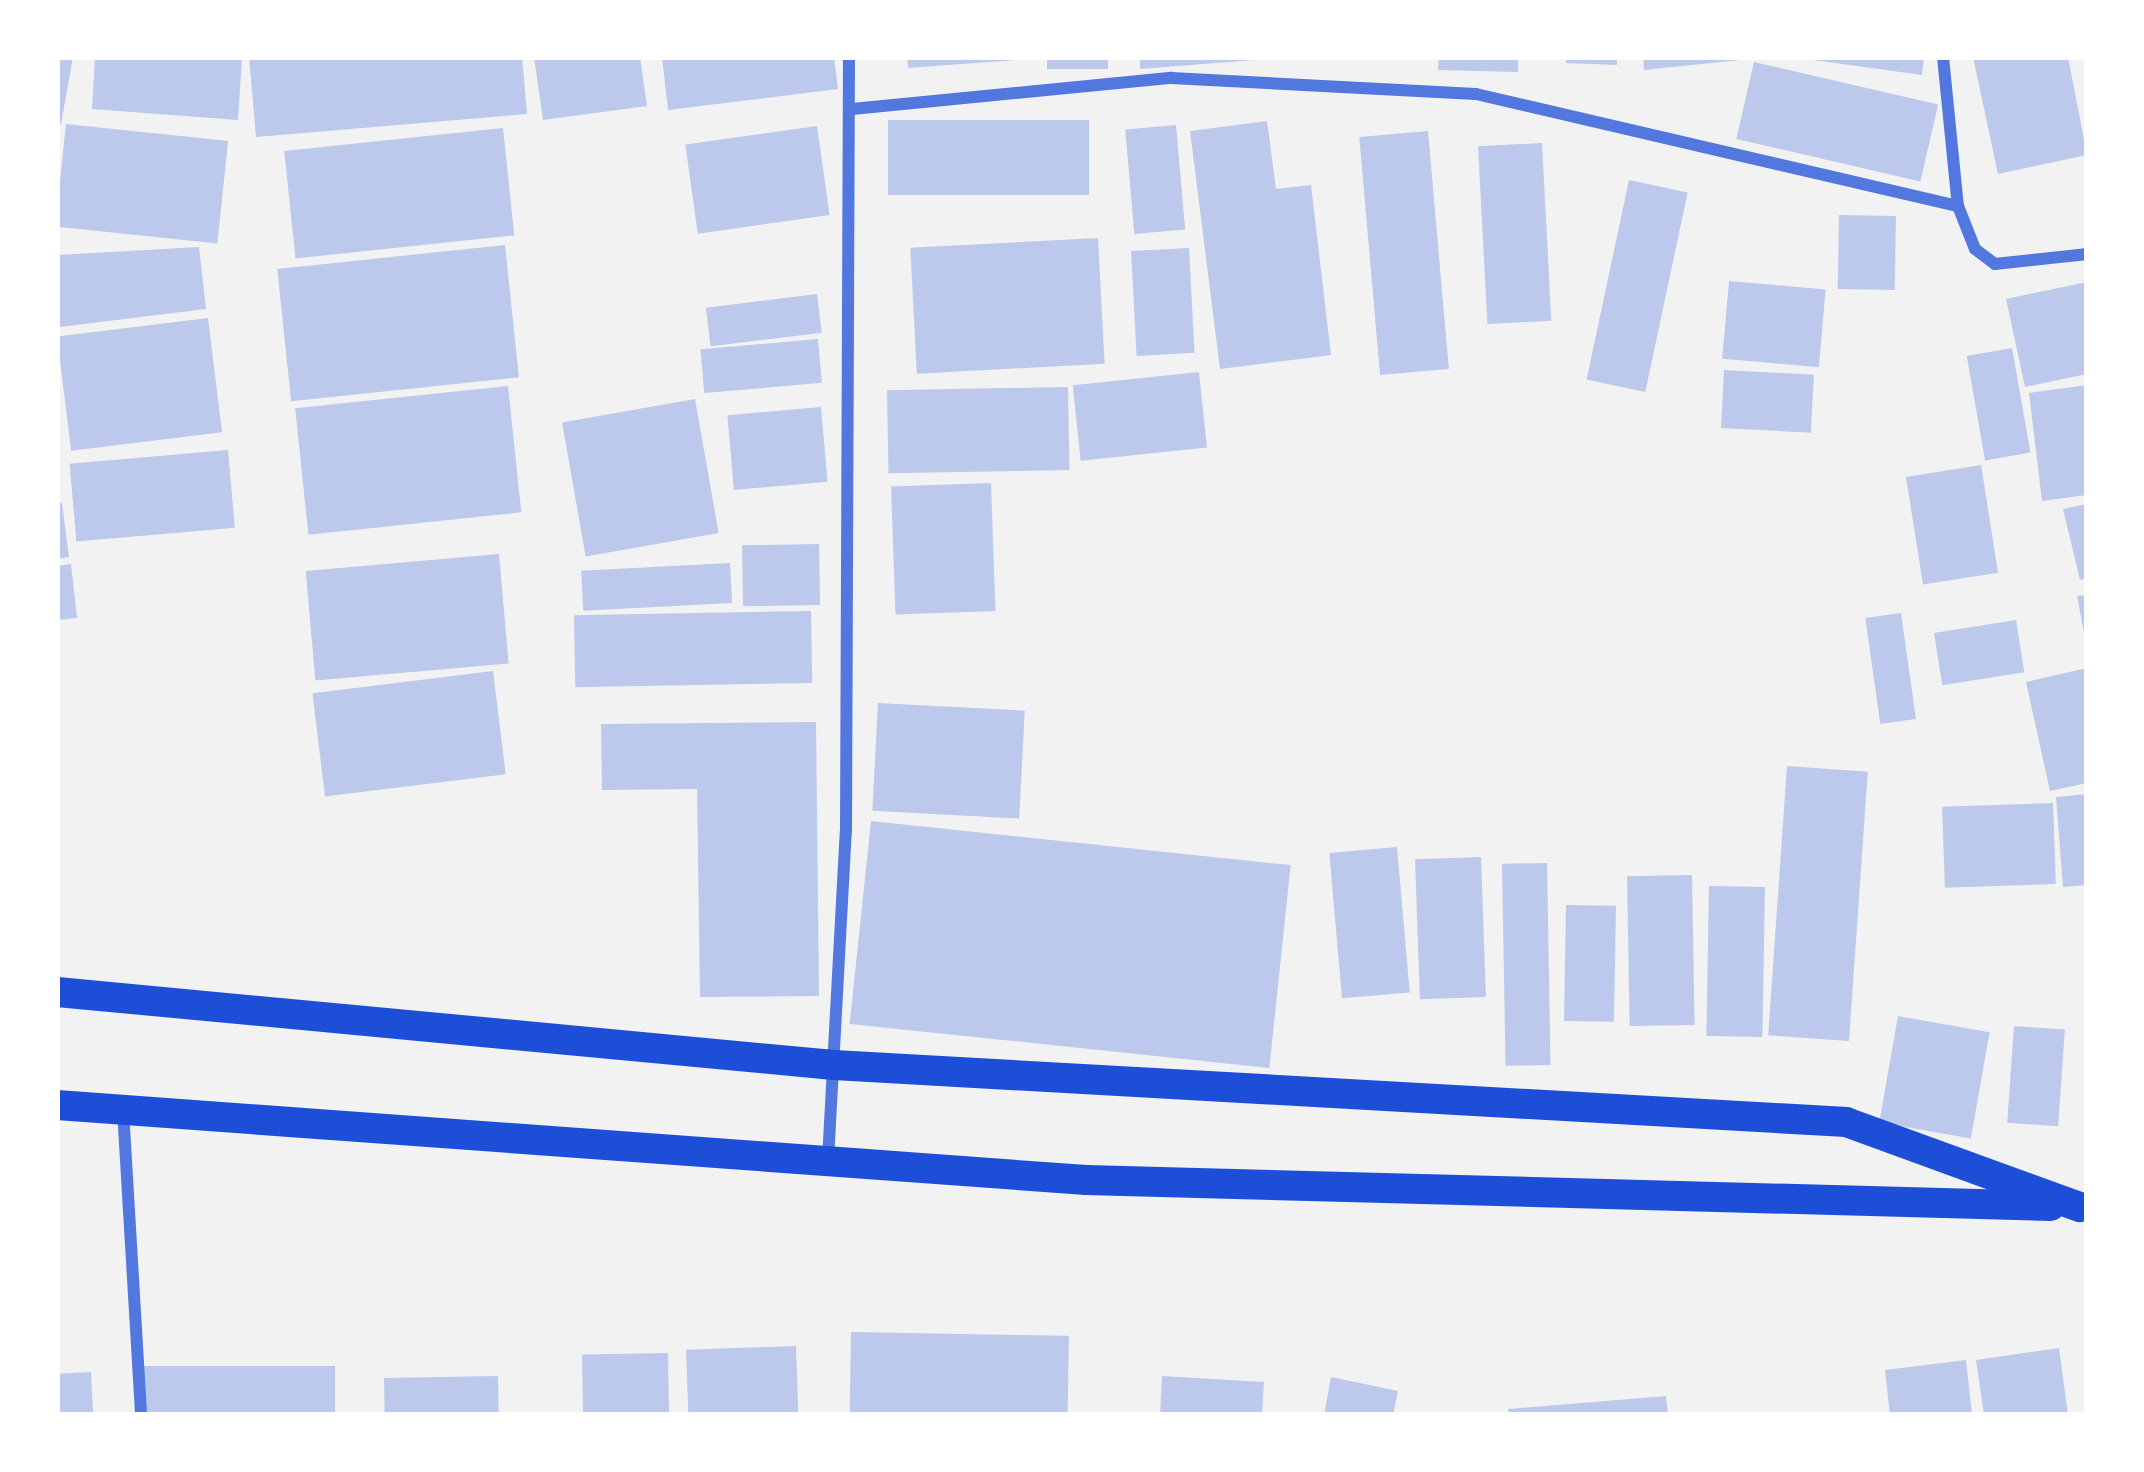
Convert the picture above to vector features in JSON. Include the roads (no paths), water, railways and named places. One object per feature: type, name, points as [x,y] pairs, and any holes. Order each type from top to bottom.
[{"type":"main road","points":[[57,992],[834,1065],[1846,1123],[2083,1207]]},
{"type":"main road","points":[[57,1105],[1086,1180],[2083,1207]]},
{"type":"street","points":[[828,1161],[846,831],[849,57]]},
{"type":"street","points":[[1943,57],[1958,206],[1975,249],[1995,264],[2087,254]]},
{"type":"street","points":[[852,109],[1171,78],[1476,94],[1958,206]]},
{"type":"street","points":[[123,1109],[141,1415]]}]
